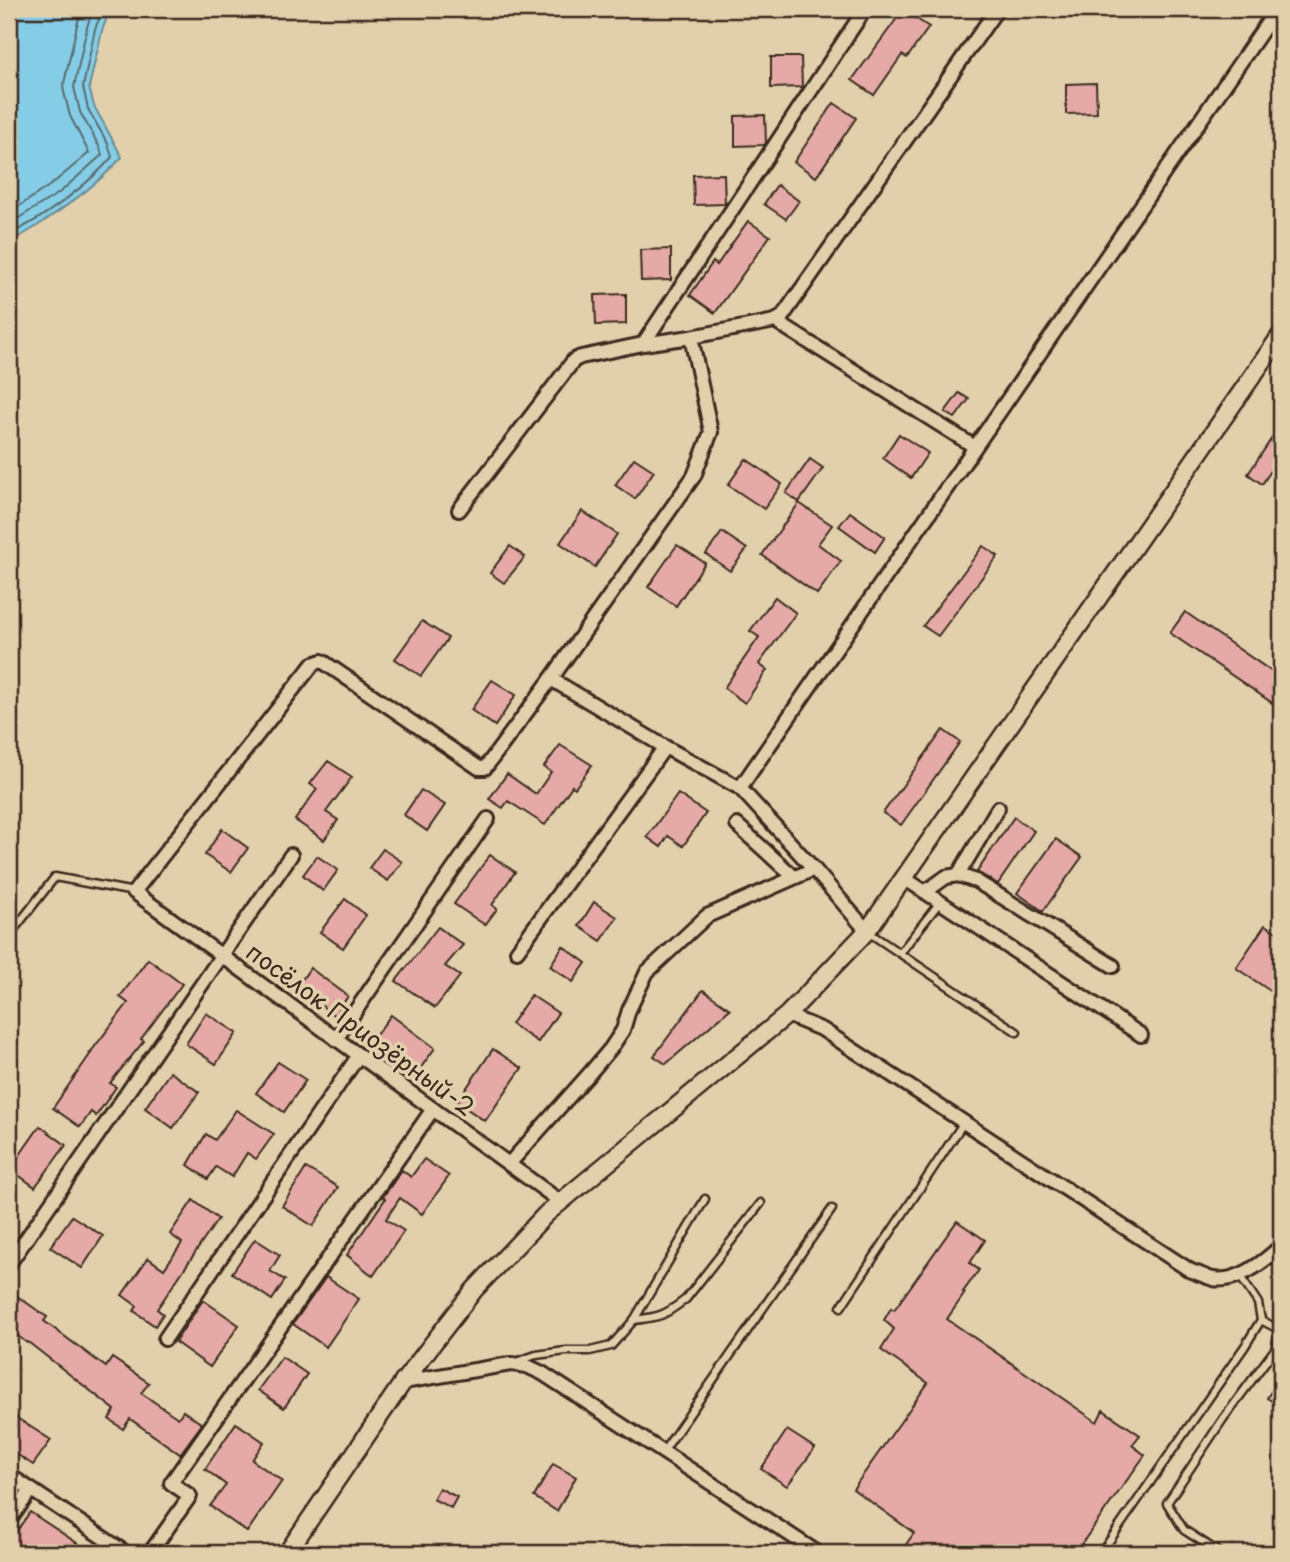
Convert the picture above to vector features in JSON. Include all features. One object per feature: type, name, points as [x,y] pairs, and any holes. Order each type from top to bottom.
[{"type":"street","points":[[643,344],[865,9]]},
{"type":"street","points":[[459,510],[574,360],[643,344],[775,321],[782,317],[997,9]]},
{"type":"street","points":[[740,788],[1277,9]]},
{"type":"street","points":[[775,321],[975,447]]},
{"type":"street","points":[[288,1553],[402,1382],[474,1290],[546,1214],[787,1015],[867,931],[1281,335]]},
{"type":"street","points":[[134,892],[313,664],[322,661],[479,768],[485,768],[694,476],[710,432],[691,337]]},
{"type":"street","points":[[551,679],[740,788],[867,931]]},
{"type":"street","points":[[517,951],[665,747]]},
{"type":"street","points":[[958,875],[998,808]]},
{"type":"street","points":[[336,1039],[488,819]]},
{"type":"street","points":[[737,825],[794,877]]},
{"type":"street","points":[[9,1264],[291,855]]},
{"type":"street","points":[[509,1164],[611,1048],[622,1030],[647,972],[706,916],[814,869]]},
{"type":"street","points":[[925,892],[946,877],[958,875],[976,881],[1113,966]]},
{"type":"street","points":[[904,878],[1140,1035]]},
{"type":"street","name":"посёлок Приозёрный-2","points":[[134,892],[561,1202]]},
{"type":"street","points":[[787,1015],[823,1030],[1191,1271],[1214,1279],[1240,1276],[1281,1246]]},
{"type":"street","points":[[164,1339],[359,1055]]},
{"type":"street","points":[[149,1553],[190,1496],[171,1483],[433,1109]]},
{"type":"street","points":[[402,1382],[511,1363],[527,1366],[542,1373],[818,1553]]},
{"type":"street","points":[[9,1475],[126,1553]]},
{"type":"street","points":[[9,1521],[31,1490]]},
{"type":"lane","points":[[9,936],[55,877],[134,892]]},
{"type":"lane","points":[[900,953],[941,902]]},
{"type":"lane","points":[[867,931],[1017,1032]]},
{"type":"lane","points":[[841,1307],[964,1122]]},
{"type":"lane","points":[[511,1363],[536,1354],[590,1351],[611,1346],[634,1320],[705,1199]]},
{"type":"lane","points":[[634,1320],[659,1317],[686,1299],[761,1203]]},
{"type":"lane","points":[[663,1452],[832,1209]]},
{"type":"lane","points":[[1101,1553],[1261,1321],[1258,1303],[1240,1276]]},
{"type":"lane","points":[[1220,1553],[1184,1530],[1167,1503],[1223,1419],[1275,1349],[1280,1330],[1261,1321]]},
{"type":"water","points":[[9,9],[110,9],[89,87],[94,106],[122,157],[74,200],[31,230],[9,241]]},
{"type":"building","points":[[903,10],[929,27],[907,58],[902,55],[874,95],[852,80]]},
{"type":"building","points":[[771,57],[801,57],[802,87],[771,88]]},
{"type":"building","points":[[1096,83],[1097,113],[1066,114],[1066,84]]},
{"type":"building","points":[[834,103],[856,118],[816,177],[794,162]]},
{"type":"building","points":[[765,115],[766,143],[735,146],[735,116]]},
{"type":"building","points":[[724,174],[725,204],[694,205],[693,175]]},
{"type":"building","points":[[777,185],[799,201],[786,219],[764,204]]},
{"type":"building","points":[[748,221],[770,236],[715,313],[690,295],[713,262],[717,265]]},
{"type":"building","points":[[671,249],[671,280],[641,281],[640,250]]},
{"type":"building","points":[[626,294],[626,324],[596,325],[595,295]]},
{"type":"building","points":[[959,393],[969,399],[955,418],[945,412]]},
{"type":"building","points":[[899,434],[928,453],[911,478],[883,458]]},
{"type":"building","points":[[1274,435],[1281,440],[1281,456],[1262,484],[1248,474]]},
{"type":"building","points":[[634,458],[654,471],[635,499],[615,485]]},
{"type":"building","points":[[746,459],[782,484],[764,509],[728,485]]},
{"type":"building","points":[[810,459],[823,468],[799,502],[786,493]]},
{"type":"building","points":[[799,503],[832,525],[818,544],[841,561],[817,594],[762,555]]},
{"type":"building","points":[[582,511],[617,534],[595,567],[560,543]]},
{"type":"building","points":[[850,512],[885,537],[875,552],[839,526]]},
{"type":"building","points":[[722,532],[747,549],[730,571],[706,554]]},
{"type":"building","points":[[677,545],[705,563],[676,606],[648,587]]},
{"type":"building","points":[[510,546],[525,557],[504,583],[490,573]]},
{"type":"building","points":[[983,546],[998,556],[938,636],[923,626]]},
{"type":"building","points":[[775,597],[796,613],[759,664],[767,670],[745,703],[724,688],[759,637],[750,631]]},
{"type":"building","points":[[1185,612],[1281,678],[1281,709],[1170,633]]},
{"type":"building","points":[[422,621],[448,638],[421,676],[395,659]]},
{"type":"building","points":[[492,680],[516,695],[495,726],[471,710]]},
{"type":"building","points":[[943,730],[960,742],[901,825],[883,813]]},
{"type":"building","points":[[560,745],[592,765],[575,788],[572,786],[545,825],[508,801],[503,808],[489,799],[507,774],[536,794],[551,772],[544,767]]},
{"type":"building","points":[[328,761],[352,777],[326,812],[338,820],[324,840],[295,820],[317,789],[310,784]]},
{"type":"building","points":[[421,790],[445,805],[427,831],[404,815]]},
{"type":"building","points":[[678,794],[706,813],[683,846],[668,836],[661,847],[647,837]]},
{"type":"building","points":[[1014,817],[1034,831],[998,884],[977,872]]},
{"type":"building","points":[[222,829],[248,848],[231,872],[205,855]]},
{"type":"building","points":[[1056,839],[1082,857],[1043,911],[1017,893]]},
{"type":"building","points":[[383,849],[402,862],[388,881],[369,868]]},
{"type":"building","points":[[490,855],[515,872],[492,905],[497,909],[485,925],[454,904]]},
{"type":"building","points":[[317,856],[338,870],[323,891],[303,875]]},
{"type":"building","points":[[345,899],[366,915],[343,948],[320,932]]},
{"type":"building","points":[[594,902],[617,917],[601,941],[579,926]]},
{"type":"building","points":[[1265,925],[1281,935],[1281,998],[1236,968]]},
{"type":"building","points":[[438,927],[463,945],[445,966],[460,976],[435,1008],[396,981]]},
{"type":"building","points":[[563,946],[586,963],[573,982],[550,966]]},
{"type":"building","points":[[148,959],[182,984],[141,1039],[144,1041],[110,1083],[116,1087],[96,1116],[91,1112],[80,1127],[53,1108],[128,1003],[120,997]]},
{"type":"building","points":[[310,968],[348,996],[335,1016],[297,987]]},
{"type":"building","points":[[703,990],[730,1009],[666,1064],[654,1056]]},
{"type":"building","points":[[531,995],[558,1013],[538,1042],[511,1024]]},
{"type":"building","points":[[206,1013],[237,1033],[216,1064],[186,1044]]},
{"type":"building","points":[[391,1015],[435,1048],[414,1077],[370,1043]]},
{"type":"building","points":[[493,1049],[522,1068],[485,1121],[457,1102]]},
{"type":"building","points":[[278,1062],[306,1080],[284,1112],[256,1093]]},
{"type":"building","points":[[170,1072],[199,1092],[173,1128],[145,1108]]},
{"type":"building","points":[[236,1110],[274,1134],[256,1159],[247,1153],[232,1177],[216,1167],[208,1179],[188,1165],[206,1134],[215,1140]]},
{"type":"building","points":[[40,1126],[66,1145],[35,1187],[10,1169]]},
{"type":"building","points":[[424,1159],[449,1176],[422,1214],[400,1198],[386,1219],[404,1231],[373,1276],[347,1255],[402,1170],[411,1177]]},
{"type":"building","points":[[306,1168],[338,1187],[313,1226],[282,1206]]},
{"type":"building","points":[[193,1200],[218,1219],[157,1309],[163,1314],[155,1326],[134,1311],[137,1306],[122,1295],[148,1258],[164,1269],[182,1243],[170,1234]]},
{"type":"building","points":[[72,1216],[103,1236],[82,1268],[50,1247]]},
{"type":"building","points":[[957,1221],[985,1240],[970,1263],[979,1270],[947,1319],[1097,1422],[1103,1410],[1140,1435],[1132,1445],[1145,1455],[1075,1553],[900,1553],[914,1533],[853,1489],[928,1383],[881,1350],[894,1329],[884,1320],[891,1308],[894,1310]]},
{"type":"building","points":[[255,1239],[280,1255],[270,1271],[285,1280],[272,1300],[232,1273]]},
{"type":"building","points":[[326,1277],[359,1299],[326,1347],[293,1324]]},
{"type":"building","points":[[17,1296],[47,1317],[44,1321],[106,1367],[112,1358],[149,1383],[141,1393],[178,1418],[183,1411],[202,1424],[180,1454],[130,1419],[123,1429],[109,1419],[115,1410],[9,1329],[9,1307]]},
{"type":"building","points":[[203,1300],[239,1325],[210,1367],[175,1342]]},
{"type":"building","points":[[282,1357],[307,1374],[284,1408],[258,1390]]},
{"type":"building","points":[[1281,1376],[1281,1407],[1267,1398]]},
{"type":"building","points":[[9,1413],[51,1440],[33,1465],[9,1449]]},
{"type":"building","points":[[236,1423],[264,1442],[252,1460],[282,1481],[247,1532],[210,1506],[226,1485],[205,1469]]},
{"type":"building","points":[[787,1430],[815,1448],[787,1486],[761,1469]]},
{"type":"building","points":[[553,1464],[576,1477],[557,1511],[534,1497]]},
{"type":"building","points":[[439,1488],[457,1497],[451,1508],[433,1499]]},
{"type":"building","points":[[30,1512],[92,1553],[9,1553],[9,1542]]}]
